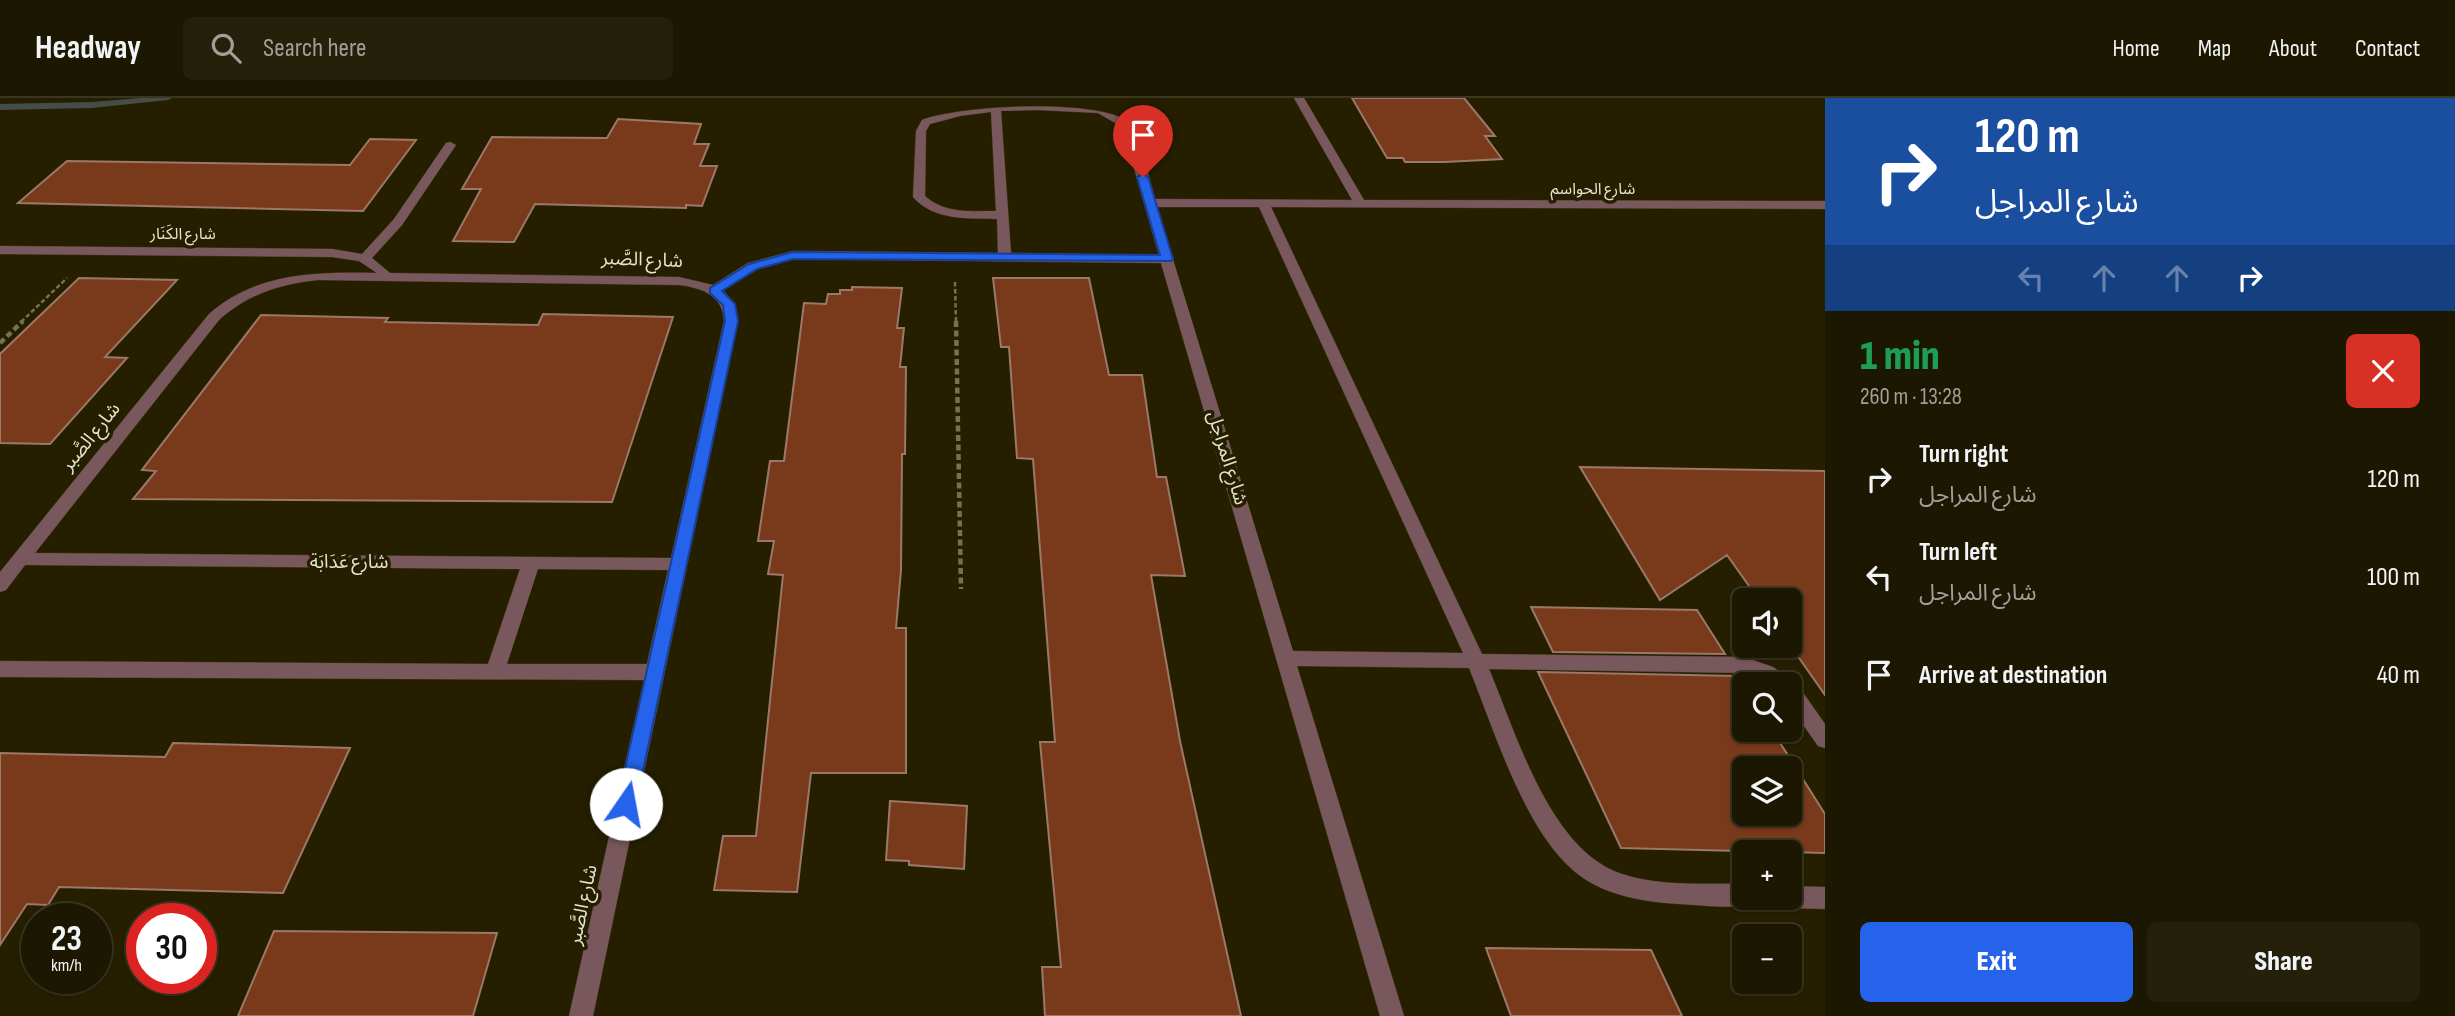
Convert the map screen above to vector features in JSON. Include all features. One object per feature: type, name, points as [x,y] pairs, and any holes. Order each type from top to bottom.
[{"type":"street","points":[[1299,98],[1360,204]]},
{"type":"street","points":[[1002,215],[941,211],[924,203],[919,197],[922,126],[938,116],[996,109],[1005,257]]},
{"type":"street","name":"شارع المراجل","points":[[996,109],[1091,109],[1110,114],[1127,126],[1392,1016]]},
{"type":"street","points":[[386,277],[375,264],[365,258],[398,222],[450,145]]},
{"type":"street","name":"شارع الحواسم","points":[[1150,203],[1825,205]]},
{"type":"street","points":[[1263,203],[1476,661],[1538,810],[1559,845],[1598,875],[1621,885],[1645,890],[1732,894]]},
{"type":"street","name":"شارع الكَنَار","points":[[0,250],[332,253],[365,258]]},
{"type":"street","points":[[714,290],[753,266],[793,255],[1167,259]]},
{"type":"street","name":"شارع الصَّبر","points":[[0,585],[223,308],[249,292],[282,281],[318,276],[679,281],[714,290],[729,304],[731,321],[581,1016]]},
{"type":"street","name":"شارع عَدَابَة","points":[[20,559],[678,564]]},
{"type":"street","points":[[494,673],[531,564]]},
{"type":"street","points":[[1286,658],[1744,665],[1766,672]]},
{"type":"street","points":[[0,669],[655,672]]},
{"type":"street","points":[[1802,707],[1825,740]]},
{"type":"street","points":[[1802,897],[1825,898]]},
{"type":"path","points":[[0,343],[95,251]]},
{"type":"path","points":[[954,256],[961,589]]},
{"type":"building","points":[[1352,98],[1464,98],[1495,136],[1485,136],[1502,159],[1405,162],[1403,158],[1387,158]]},
{"type":"building","points":[[618,119],[701,124],[694,144],[709,144],[700,166],[717,166],[702,206],[686,205],[686,208],[535,204],[514,242],[453,241],[481,189],[462,189],[492,137],[607,138]]},
{"type":"building","points":[[370,139],[416,140],[363,211],[18,203],[67,161],[350,165]]},
{"type":"building","points":[[79,278],[177,280],[105,357],[127,358],[50,444],[0,443],[0,354]]},
{"type":"building","points":[[993,278],[1089,278],[1109,375],[1142,375],[1157,477],[1166,477],[1185,576],[1151,575],[1180,741],[1241,1016],[1045,1016],[1042,967],[1061,967],[1040,742],[1055,742],[1033,459],[1017,458],[1009,347],[1001,347]]},
{"type":"building","points":[[852,287],[902,288],[897,328],[904,328],[900,367],[906,367],[905,454],[902,454],[901,570],[896,628],[906,628],[906,773],[811,773],[797,892],[714,890],[723,836],[756,836],[783,575],[768,574],[774,541],[758,541],[770,461],[784,461],[804,303],[826,304],[828,294],[840,294],[840,290],[852,290]]},
{"type":"building","points":[[543,314],[673,317],[612,502],[133,499],[156,471],[142,470],[261,315],[388,318],[385,322],[538,325]]},
{"type":"building","points":[[1580,467],[1825,471],[1825,695],[1799,658],[1802,658],[1802,588],[1750,588],[1727,555],[1660,600]]},
{"type":"building","points":[[1531,607],[1697,610],[1725,654],[1553,652]]},
{"type":"building","points":[[1538,672],[1732,676],[1732,742],[1780,742],[1788,756],[1732,756],[1732,826],[1802,826],[1802,778],[1825,814],[1825,853],[1802,852],[1802,840],[1732,840],[1732,851],[1621,848]]},
{"type":"building","points":[[173,743],[350,748],[283,893],[59,887],[49,903],[21,903],[21,913],[0,945],[0,753],[165,757]]},
{"type":"building","points":[[890,801],[967,806],[964,869],[909,865],[909,861],[886,860]]},
{"type":"building","points":[[274,931],[497,933],[473,1016],[238,1016]]},
{"type":"building","points":[[1486,948],[1651,950],[1682,1016],[1511,1016]]},
{"type":"waterway","points":[[0,107],[92,105],[168,98]]},
{"type":"route","points":[[626,804],[731,321],[729,304],[714,290],[753,266],[793,255],[1167,259],[1143,177]]}]
